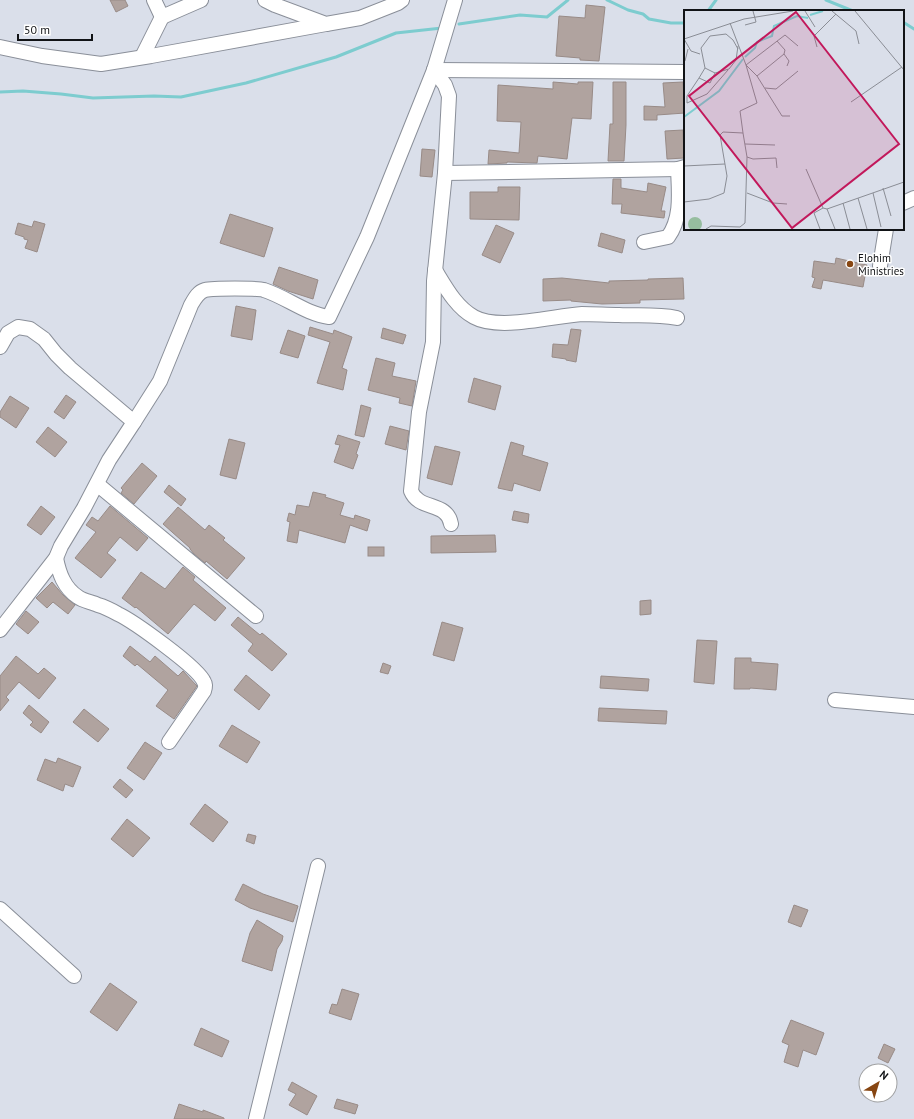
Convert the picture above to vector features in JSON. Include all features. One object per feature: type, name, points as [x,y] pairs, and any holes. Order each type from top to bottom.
[{"type":"street","points":[[154,0],[162,17]]},
{"type":"street","points":[[142,57],[162,17],[201,0]]},
{"type":"street","points":[[264,0],[275,6],[326,24]]},
{"type":"street","points":[[0,47],[42,56],[101,64],[360,18],[402,0]]},
{"type":"street","points":[[0,630],[56,558],[61,546],[84,508],[113,454],[160,381],[191,305],[197,295],[205,290],[262,289],[318,314],[329,317],[367,237],[434,70],[455,0]]},
{"type":"street","points":[[434,70],[684,72]]},
{"type":"street","points":[[434,70],[445,85],[449,96],[445,173],[436,270],[433,342],[418,412],[411,491],[414,497],[421,502],[446,512],[450,518],[451,524]]},
{"type":"street","points":[[445,173],[682,168],[680,205],[674,229],[668,238],[644,242]]},
{"type":"street","points":[[904,202],[914,198]]},
{"type":"street","points":[[880,266],[886,230]]},
{"type":"street","points":[[436,270],[454,300],[463,310],[489,323],[521,322],[594,314],[661,315],[677,318]]},
{"type":"street","points":[[0,347],[8,333],[18,327],[30,329],[44,339],[70,368],[134,422]]},
{"type":"street","points":[[97,484],[256,616]]},
{"type":"street","points":[[56,558],[63,580],[70,590],[79,598],[119,614],[141,628],[190,666],[205,683],[204,691],[169,742]]},
{"type":"street","points":[[835,700],[914,707]]},
{"type":"street","points":[[256,1119],[318,866]]},
{"type":"street","points":[[0,909],[74,976]]},
{"type":"building","points":[[110,0],[125,0],[128,6],[116,12]]},
{"type":"building","points":[[586,5],[605,7],[599,61],[580,60],[580,58],[556,56],[559,16],[585,18]]},
{"type":"building","points":[[553,82],[578,84],[578,82],[593,82],[591,119],[572,118],[567,159],[538,156],[537,163],[507,162],[488,164],[489,150],[519,153],[521,122],[497,121],[498,85],[553,89]]},
{"type":"building","points":[[613,82],[626,82],[624,161],[608,161],[610,124],[613,124]]},
{"type":"building","points":[[683,82],[684,113],[657,115],[657,120],[644,120],[644,106],[665,107],[663,83]]},
{"type":"building","points":[[683,130],[684,158],[667,159],[665,131]]},
{"type":"building","points":[[422,149],[435,150],[432,177],[420,176]]},
{"type":"building","points":[[613,179],[621,179],[621,188],[647,192],[648,183],[666,187],[661,211],[665,211],[664,218],[621,213],[622,204],[612,204]]},
{"type":"building","points":[[498,187],[520,187],[519,220],[470,219],[470,192],[498,192]]},
{"type":"building","points":[[230,214],[273,228],[264,257],[220,243]]},
{"type":"building","points":[[34,221],[45,224],[37,252],[25,248],[28,240],[15,234],[18,223],[32,227]]},
{"type":"building","points":[[496,225],[514,233],[500,263],[482,255]]},
{"type":"building","points":[[601,233],[625,240],[622,253],[598,246]]},
{"type":"building","points":[[836,258],[867,265],[863,287],[823,280],[821,289],[812,287],[815,278],[812,277],[814,261],[835,264]]},
{"type":"building","points":[[279,267],[318,280],[313,299],[288,291],[273,284]]},
{"type":"building","points":[[562,278],[609,283],[609,281],[683,278],[684,299],[640,300],[640,303],[602,304],[571,300],[543,301],[543,279]]},
{"type":"building","points":[[236,306],[256,310],[252,340],[231,336]]},
{"type":"building","points":[[310,327],[333,334],[334,330],[352,337],[342,368],[347,370],[343,390],[317,383],[330,342],[308,335]]},
{"type":"building","points":[[383,328],[406,335],[403,344],[381,338]]},
{"type":"building","points":[[571,329],[581,330],[576,362],[552,357],[553,344],[568,345]]},
{"type":"building","points":[[288,330],[305,336],[298,358],[280,353]]},
{"type":"building","points":[[376,358],[395,363],[392,376],[416,381],[412,406],[399,403],[400,398],[368,390]]},
{"type":"building","points":[[474,378],[501,386],[495,410],[468,402]]},
{"type":"building","points":[[66,395],[76,402],[64,419],[54,412]]},
{"type":"building","points":[[10,396],[29,408],[16,428],[0,417],[0,412]]},
{"type":"building","points":[[361,405],[371,408],[364,437],[355,435]]},
{"type":"building","points":[[390,426],[409,431],[406,450],[385,444]]},
{"type":"building","points":[[48,427],[67,442],[55,457],[36,442]]},
{"type":"building","points":[[338,435],[360,442],[356,454],[358,455],[353,469],[334,462],[340,445],[335,444]]},
{"type":"building","points":[[229,439],[245,443],[236,479],[220,475]]},
{"type":"building","points":[[511,442],[524,446],[522,455],[548,463],[540,491],[514,483],[512,491],[498,488]]},
{"type":"building","points":[[435,446],[460,452],[452,485],[427,478]]},
{"type":"building","points":[[142,463],[157,476],[134,504],[121,493],[123,490],[121,488]]},
{"type":"building","points":[[169,485],[186,499],[181,506],[164,492]]},
{"type":"building","points":[[313,492],[326,495],[325,497],[344,503],[340,515],[354,519],[355,515],[370,520],[367,531],[350,525],[345,543],[299,530],[297,543],[287,541],[290,522],[287,521],[289,513],[295,515],[297,505],[309,507]]},
{"type":"building","points":[[41,506],[55,517],[41,535],[27,525]]},
{"type":"building","points":[[110,506],[148,538],[137,551],[120,537],[107,553],[116,560],[101,578],[75,558],[96,532],[86,525],[92,517],[98,521]]},
{"type":"building","points":[[178,507],[205,530],[209,525],[225,538],[223,540],[245,558],[227,579],[206,561],[205,563],[194,554],[190,548],[163,524]]},
{"type":"building","points":[[514,511],[529,514],[528,523],[512,520]]},
{"type":"building","points":[[495,535],[496,552],[431,553],[431,536]]},
{"type":"building","points":[[368,547],[384,547],[384,556],[368,556]]},
{"type":"building","points":[[183,567],[195,577],[193,580],[226,608],[215,621],[194,604],[168,634],[136,607],[135,608],[122,598],[141,572],[165,589]]},
{"type":"building","points":[[52,582],[63,595],[75,605],[68,614],[53,602],[47,608],[36,598]]},
{"type":"building","points":[[651,600],[651,614],[640,615],[640,601]]},
{"type":"building","points":[[26,611],[39,622],[28,634],[16,624]]},
{"type":"building","points":[[238,617],[260,635],[262,633],[287,654],[272,671],[248,651],[253,644],[231,625]]},
{"type":"building","points":[[442,622],[463,628],[454,661],[433,655]]},
{"type":"building","points":[[697,640],[717,641],[714,684],[694,682]]},
{"type":"building","points":[[130,646],[150,662],[155,656],[178,676],[183,671],[197,686],[174,719],[156,706],[168,690],[137,664],[135,666],[123,656]]},
{"type":"building","points":[[16,656],[38,674],[44,668],[56,678],[39,699],[19,682],[6,697],[9,700],[0,711],[0,676]]},
{"type":"building","points":[[735,658],[751,658],[751,662],[778,664],[776,690],[750,688],[734,689]]},
{"type":"building","points":[[383,663],[391,666],[388,674],[380,672]]},
{"type":"building","points":[[246,675],[270,695],[259,710],[234,690]]},
{"type":"building","points":[[601,676],[649,679],[648,691],[600,688]]},
{"type":"building","points":[[29,705],[49,722],[41,733],[30,725],[33,722],[23,713]]},
{"type":"building","points":[[599,708],[667,711],[666,724],[598,721]]},
{"type":"building","points":[[84,709],[109,729],[98,742],[73,722]]},
{"type":"building","points":[[232,725],[260,742],[247,763],[219,746]]},
{"type":"building","points":[[145,742],[162,753],[144,780],[127,768]]},
{"type":"building","points":[[58,758],[81,767],[73,787],[65,784],[63,791],[37,780],[45,759],[56,763]]},
{"type":"building","points":[[120,779],[133,790],[126,798],[113,787]]},
{"type":"building","points":[[205,804],[228,822],[213,842],[190,824]]},
{"type":"building","points":[[127,819],[150,838],[133,857],[111,839]]},
{"type":"building","points":[[248,834],[256,836],[254,844],[246,841]]},
{"type":"building","points":[[243,884],[263,894],[298,906],[293,922],[250,908],[235,900]]},
{"type":"building","points":[[794,905],[808,910],[801,927],[788,922]]},
{"type":"building","points":[[257,920],[283,936],[277,949],[272,971],[242,961],[250,933]]},
{"type":"building","points":[[110,983],[137,1002],[117,1031],[90,1012]]},
{"type":"building","points":[[342,989],[359,994],[351,1020],[329,1013],[332,1004],[337,1005]]},
{"type":"building","points":[[791,1020],[824,1033],[816,1055],[803,1050],[798,1067],[784,1062],[789,1045],[782,1042]]},
{"type":"building","points":[[201,1028],[229,1041],[222,1057],[194,1045]]},
{"type":"building","points":[[884,1044],[895,1049],[888,1063],[878,1058]]},
{"type":"building","points":[[292,1082],[317,1096],[307,1115],[289,1105],[296,1094],[288,1090]]},
{"type":"building","points":[[337,1099],[358,1105],[355,1114],[334,1108]]},
{"type":"building","points":[[179,1104],[203,1112],[203,1110],[224,1119],[174,1119]]},
{"type":"waterway","points":[[459,24],[520,15],[547,17],[568,0]]},
{"type":"waterway","points":[[607,0],[628,10],[643,14],[649,19],[671,23],[684,23]]},
{"type":"waterway","points":[[709,10],[716,0]]},
{"type":"waterway","points":[[826,0],[851,10]]},
{"type":"waterway","points":[[904,23],[914,29]]},
{"type":"waterway","points":[[0,92],[23,91],[93,98],[154,96],[181,97],[246,83],[336,57],[396,33],[442,28]]},
{"type":"place","name":"Elohim Ministries","points":[[850,264]]}]
